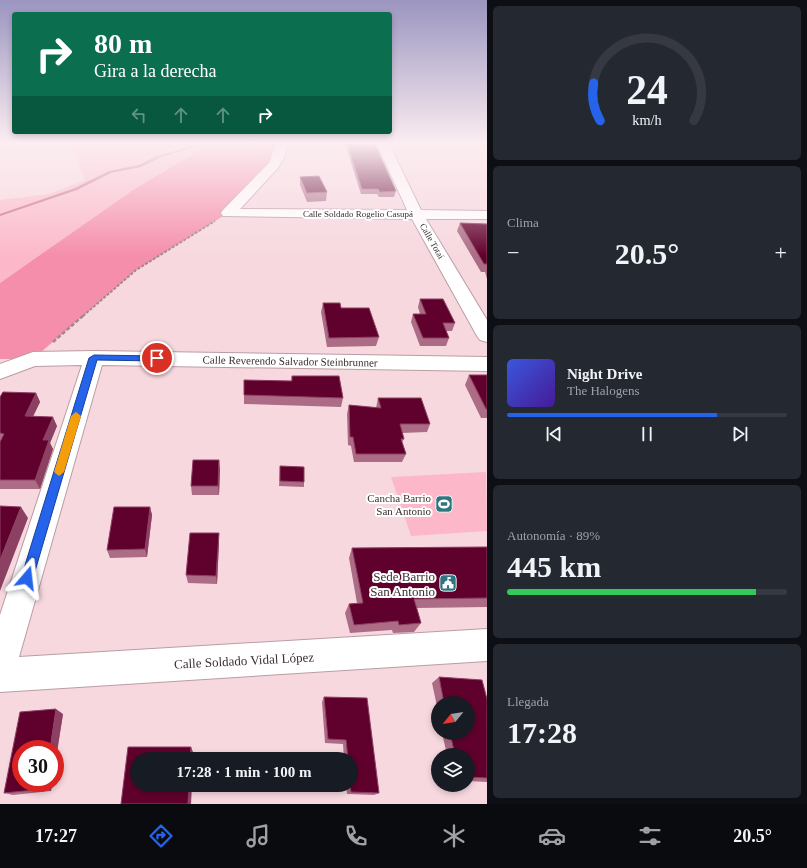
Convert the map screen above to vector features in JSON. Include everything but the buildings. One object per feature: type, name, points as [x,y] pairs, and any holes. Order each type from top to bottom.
[{"type":"street","points":[[228,213],[258,182]]},
{"type":"street","name":"Calle Totaí","points":[[401,182],[416,214],[487,336]]},
{"type":"street","name":"Calle Soldado Rogelio Casupá","points":[[228,213],[487,215]]},
{"type":"street","points":[[0,666],[94,358]]},
{"type":"street","name":"Calle Reverendo Salvador Steinbrunner","points":[[33,359],[94,358],[487,364]]},
{"type":"street","points":[[0,372],[33,359]]},
{"type":"street","name":"Calle Soldado Vidal López","points":[[0,675],[487,645]]},
{"type":"path","points":[[33,359],[136,270],[228,213]]},
{"type":"shaded area","points":[[81,182],[147,182],[0,283],[0,200],[49,194]]},
{"type":"shaded area","points":[[147,182],[257,182],[228,213],[136,270],[33,359],[0,359],[0,283]]},
{"type":"shaded area","name":"Cancha Barrio San Antonio","points":[[486,472],[487,531],[411,536],[391,477]]},
{"type":"waterway","points":[[0,215],[76,189],[91,182]]},
{"type":"slow traffic","points":[[59,472],[76,416]]},
{"type":"place","name":"Cancha Barrio San Antonio","points":[[444,504]]},
{"type":"place","name":"Sede Barrio San Antonio","points":[[448,583]]},
{"type":"route","points":[[27,578],[94,358],[157,358]]}]
